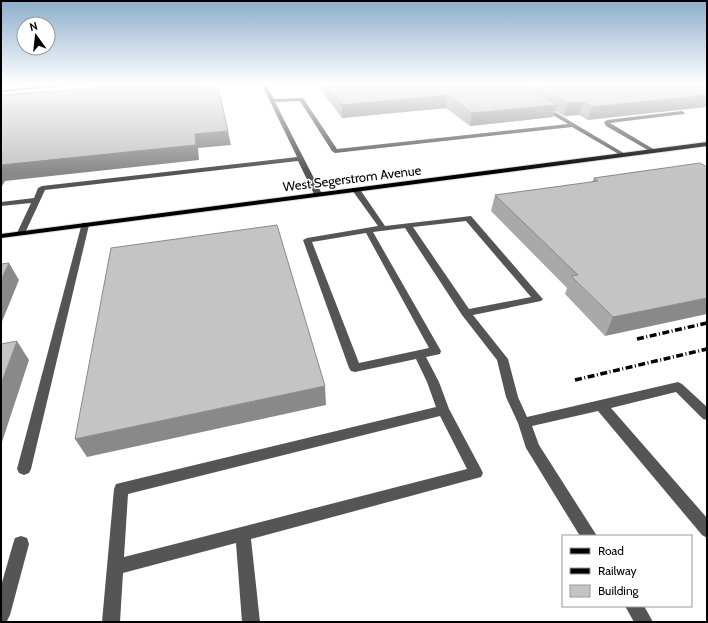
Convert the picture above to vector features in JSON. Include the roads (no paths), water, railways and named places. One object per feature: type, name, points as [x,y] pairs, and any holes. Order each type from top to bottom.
[{"type":"main road","name":"West Segerstrom Avenue","points":[[1,236],[707,144]]},
{"type":"lane","points":[[278,114],[318,194]]},
{"type":"lane","points":[[311,114],[335,151],[573,125]]},
{"type":"lane","points":[[554,114],[624,155]]},
{"type":"lane","points":[[654,151],[608,125],[607,122],[673,114]]},
{"type":"lane","points":[[21,233],[42,188],[300,159]]},
{"type":"lane","points":[[356,190],[383,228]]},
{"type":"lane","points":[[1,204],[36,200]]},
{"type":"lane","points":[[368,230],[436,351],[355,368],[307,240],[368,230],[468,218],[538,299],[466,313]]},
{"type":"lane","points":[[24,469],[85,225]]},
{"type":"lane","points":[[408,226],[466,313],[502,359],[512,397],[524,422],[533,448],[588,535]]},
{"type":"lane","points":[[115,567],[476,473],[443,410],[433,382],[419,354]]},
{"type":"lane","points":[[524,422],[678,387],[707,415]]},
{"type":"lane","points":[[601,405],[707,530]]},
{"type":"lane","points":[[111,622],[121,489],[443,410]]},
{"type":"lane","points":[[243,534],[251,622]]},
{"type":"lane","points":[[1,615],[21,544]]},
{"type":"lane","points":[[635,607],[644,622]]},
{"type":"railway","points":[[637,339],[707,323]]},
{"type":"railway","points":[[575,380],[707,349]]}]
